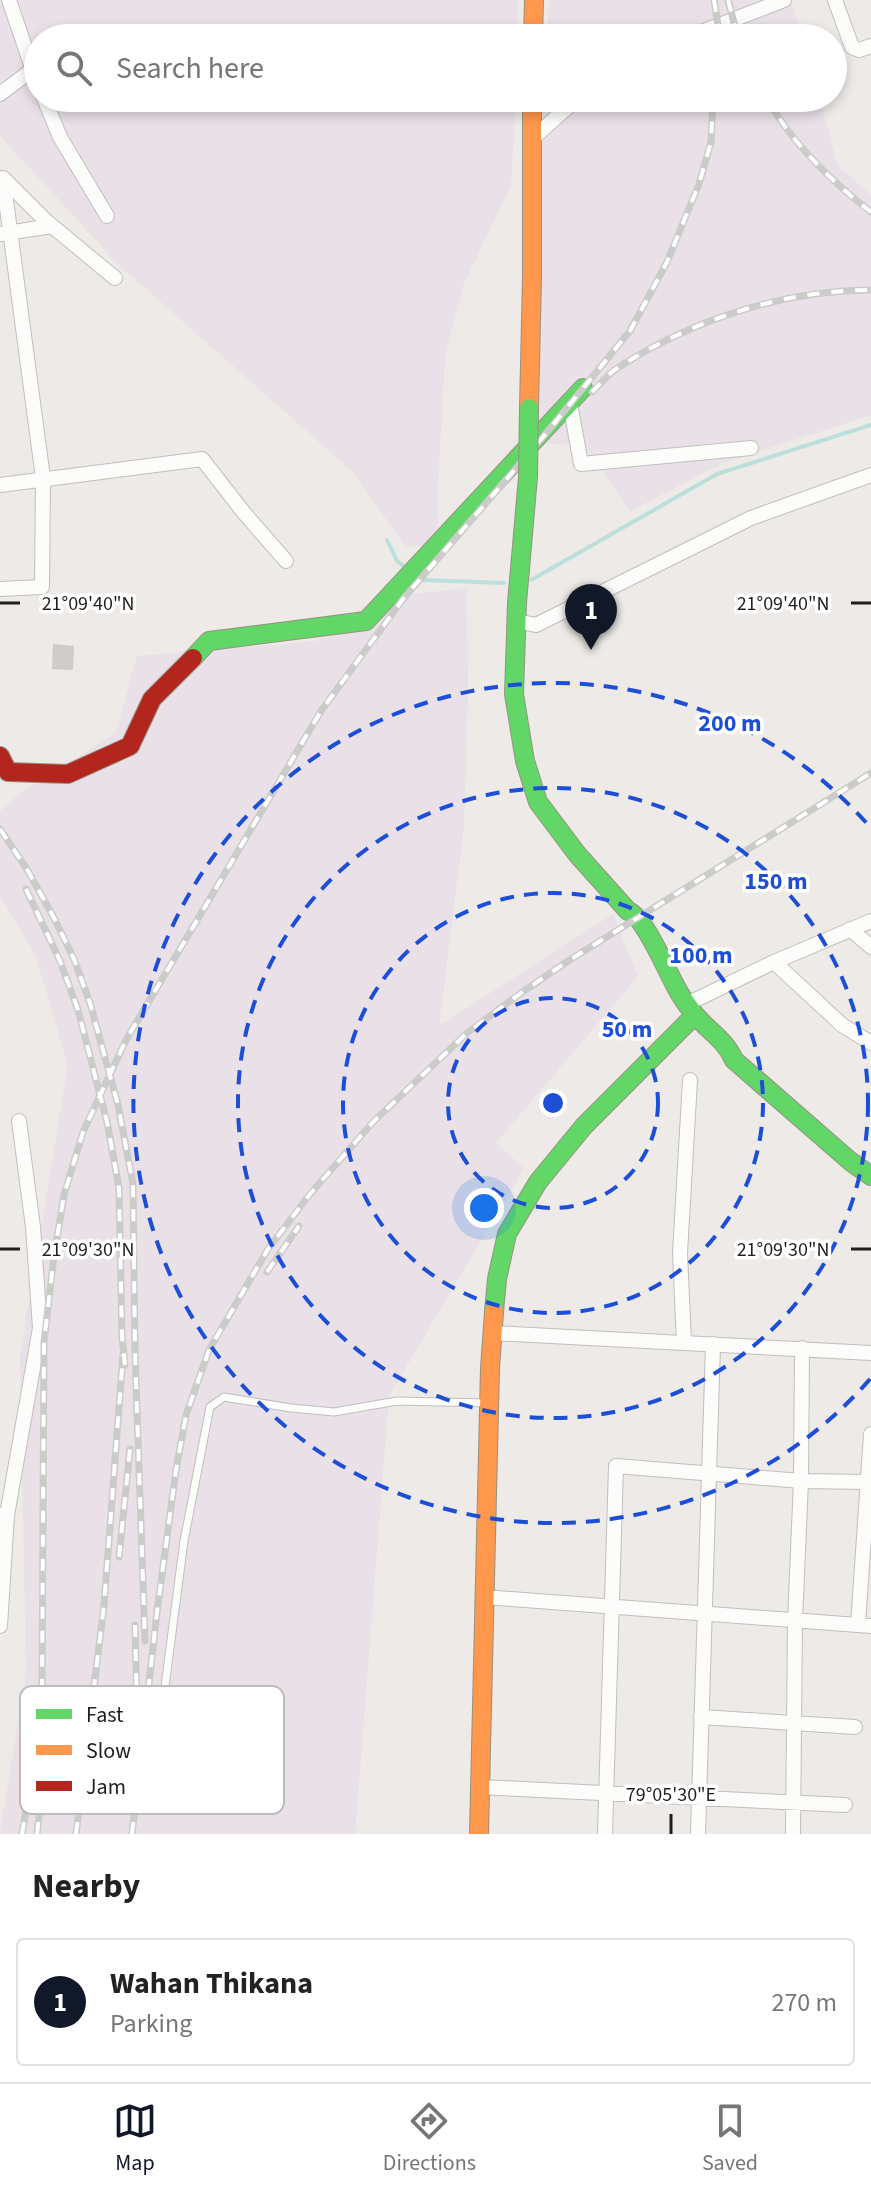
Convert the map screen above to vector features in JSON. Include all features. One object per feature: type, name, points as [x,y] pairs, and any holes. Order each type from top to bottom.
[{"type":"main road","points":[[533,24],[534,0]]},
{"type":"main road","points":[[532,112],[528,477],[514,694],[525,761],[538,802],[577,854],[628,911],[634,913],[691,1010],[730,1048],[734,1060],[871,1176]]},
{"type":"main road","points":[[0,756],[8,772],[68,774],[130,746],[152,699],[209,641],[366,621],[583,388]]},
{"type":"main road","points":[[479,1834],[489,1403],[497,1279],[507,1234],[538,1182],[584,1126],[691,1010]]},
{"type":"main road","points":[[730,1048],[744,1050],[871,1160]]},
{"type":"street","points":[[9,0],[24,44]]},
{"type":"street","points":[[722,24],[784,0]]},
{"type":"street","points":[[835,0],[844,24]]},
{"type":"street","points":[[847,33],[852,47],[859,50],[871,46]]},
{"type":"street","points":[[0,94],[24,82]]},
{"type":"street","points":[[50,112],[60,137],[107,216]]},
{"type":"street","points":[[531,140],[562,112]]},
{"type":"street","points":[[1,176],[52,226],[115,278]]},
{"type":"street","points":[[0,589],[42,587],[43,478],[5,233],[1,176]]},
{"type":"street","points":[[5,233],[52,226]]},
{"type":"street","points":[[570,403],[581,464],[751,448]]},
{"type":"street","points":[[0,485],[202,459],[286,561]]},
{"type":"street","points":[[517,621],[536,625],[751,518],[871,475]]},
{"type":"street","points":[[691,1010],[774,962],[871,921]]},
{"type":"street","points":[[850,929],[871,947]]},
{"type":"street","points":[[774,962],[842,1025],[871,1043]]},
{"type":"street","points":[[684,1343],[680,1253],[690,1080]]},
{"type":"street","points":[[0,1626],[4,1515],[40,1328],[33,1227],[19,1121]]},
{"type":"street","points":[[493,1333],[871,1353]]},
{"type":"street","points":[[698,1834],[713,1344]]},
{"type":"street","points":[[793,1834],[802,1348]]},
{"type":"street","points":[[484,1597],[865,1625],[871,1434]]},
{"type":"street","points":[[605,1834],[616,1466],[801,1481],[868,1482]]},
{"type":"street","points":[[701,1717],[855,1727]]},
{"type":"street","points":[[480,1787],[845,1805]]},
{"type":"lane","points":[[165,1686],[184,1541],[210,1407],[224,1397],[334,1412],[397,1401],[489,1403]]},
{"type":"shaded area","points":[[0,0],[518,0],[517,24],[24,24],[24,112],[515,112],[511,185],[463,286],[445,357],[438,547],[405,546],[353,472],[119,265],[0,136]]},
{"type":"shaded area","points":[[549,0],[791,0],[798,24],[548,24]]},
{"type":"shaded area","points":[[543,112],[823,112],[838,166],[871,195],[871,415],[723,463],[630,511],[585,446],[539,443]]},
{"type":"shaded area","points":[[467,588],[464,826],[439,1026],[613,914],[638,976],[496,1143],[524,1168],[389,1396],[355,1834],[0,1834],[20,1710],[20,1814],[284,1814],[284,1686],[24,1686],[20,1355],[68,1065],[35,954],[0,896],[0,811],[23,791],[116,733],[137,656],[316,641],[375,598]]},
{"type":"building","points":[[54,645],[73,647],[72,669],[53,668]]},
{"type":"waterway","points":[[531,580],[717,474],[871,425]]},
{"type":"waterway","points":[[387,540],[397,561],[405,567]]},
{"type":"waterway","points":[[418,577],[422,580],[504,583]]},
{"type":"railway","points":[[714,0],[718,24]]},
{"type":"railway","points":[[728,0],[734,24]]},
{"type":"railway","points":[[42,1686],[44,1342],[64,1195],[83,1132],[126,1040],[321,711],[403,599],[630,331],[667,262],[699,184],[711,142],[712,112]]},
{"type":"railway","points":[[775,112],[813,160],[871,212]]},
{"type":"railway","points":[[592,392],[608,375],[647,350],[708,322],[805,295],[871,290]]},
{"type":"railway","points":[[149,1686],[176,1470],[186,1415],[209,1350],[268,1249],[310,1194],[374,1121],[467,1033],[568,961],[871,773]]},
{"type":"railway","points":[[0,829],[28,871],[74,959],[90,1003],[118,1105],[133,1184],[135,1353],[145,1641]]},
{"type":"railway","points":[[26,889],[60,961],[78,1010],[107,1122],[119,1188],[125,1365]]},
{"type":"railway","points":[[267,1272],[299,1226]]},
{"type":"railway","points":[[94,1686],[104,1605],[123,1355]]},
{"type":"railway","points":[[119,1557],[130,1449]]},
{"type":"railway","points":[[135,1625],[136,1686]]},
{"type":"railway","points":[[22,1834],[25,1814]]},
{"type":"railway","points":[[37,1834],[39,1814]]},
{"type":"railway","points":[[76,1834],[78,1814]]},
{"type":"railway","points":[[132,1834],[134,1814]]},
{"type":"traffic: fast","points":[[193,658],[209,641],[366,621],[583,388]]},
{"type":"traffic: fast","points":[[528,477],[529,408]]},
{"type":"traffic: fast","points":[[528,477],[517,603],[514,694],[525,761],[538,802],[577,854],[641,922],[685,1002],[722,1042],[734,1060],[871,1176]]},
{"type":"traffic: fast","points":[[494,1312],[497,1279],[507,1234],[538,1182],[584,1126],[695,1015]]},
{"type":"traffic: slow","points":[[533,24],[534,0]]},
{"type":"traffic: slow","points":[[529,408],[532,112]]},
{"type":"traffic: slow","points":[[479,1834],[494,1312]]},
{"type":"traffic: jam","points":[[0,756],[8,772],[68,774],[130,746],[152,699],[193,658]]},
{"type":"place","name":"Wahan Thikana","points":[[591,650]]}]
